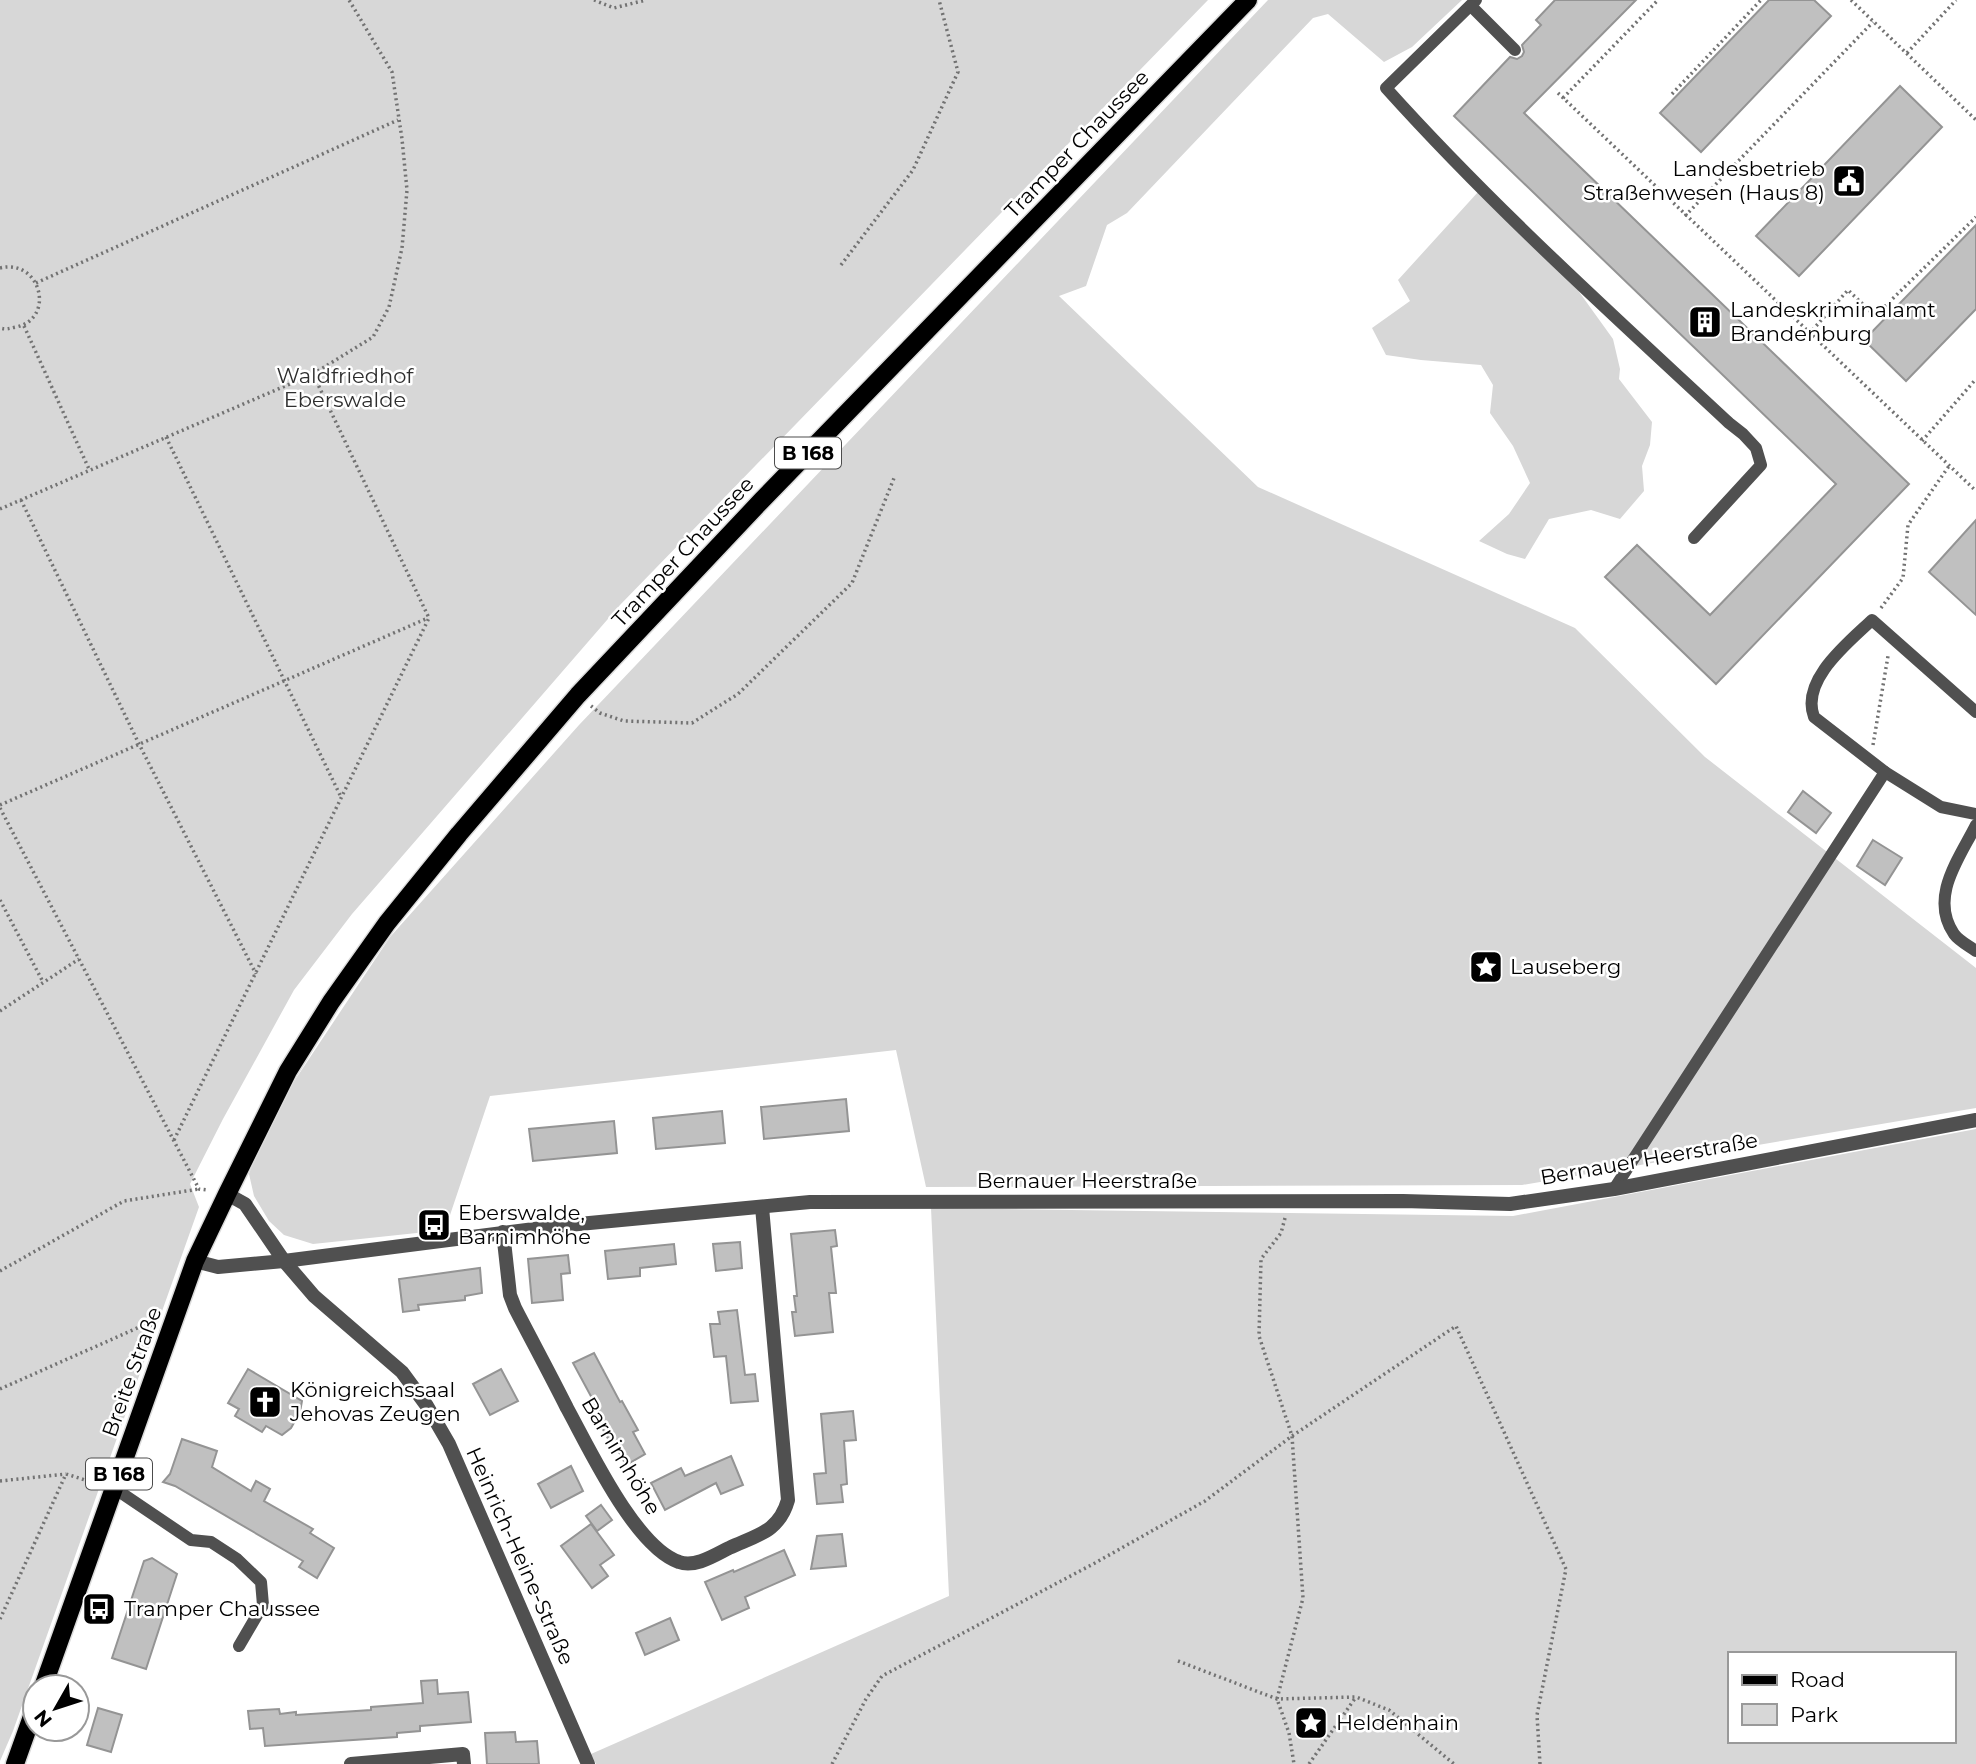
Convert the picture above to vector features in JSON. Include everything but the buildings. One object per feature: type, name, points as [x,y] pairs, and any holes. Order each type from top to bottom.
[{"type":"main road","name":"Tramper Chaussee","points":[[226,1194],[288,1071],[331,1002],[395,913],[459,834],[578,695],[762,500],[1248,0]]},
{"type":"main road","name":"Breite Straße","points":[[48,1673],[195,1261],[226,1194]]},
{"type":"main road","points":[[15,1764],[22,1743]]},
{"type":"street","name":"Bernauer Heerstraße","points":[[195,1261],[218,1267],[284,1261],[503,1232],[810,1202],[1403,1201],[1510,1204],[1614,1189],[1976,1120]]},
{"type":"street","name":"Heinrich-Heine-Straße","points":[[226,1194],[245,1204],[284,1261],[314,1296],[401,1372],[427,1406],[449,1444],[588,1764]]},
{"type":"street","name":"Barnimhöhe","points":[[503,1232],[510,1295],[515,1308],[601,1471],[647,1539],[662,1553],[681,1563],[701,1561],[771,1528],[784,1514],[788,1500],[762,1207]]},
{"type":"street","points":[[351,1764],[463,1754],[464,1764]]},
{"type":"lane","points":[[1515,50],[1473,3],[1386,88],[1416,122],[1544,250],[1756,448],[1761,465],[1694,538]]},
{"type":"lane","points":[[1976,712],[1872,620],[1829,663],[1816,684],[1811,710],[1814,717],[1885,772],[1941,807],[1976,814]]},
{"type":"lane","points":[[1614,1189],[1885,772]]},
{"type":"lane","points":[[1976,825],[1946,884],[1943,911],[1955,936],[1976,951]]},
{"type":"lane","points":[[114,1488],[191,1540],[211,1542],[237,1559],[261,1582],[263,1605],[240,1646]]},
{"type":"path","points":[[0,509],[313,374],[373,337],[389,307],[402,248],[407,190],[392,72],[349,0]]},
{"type":"path","points":[[594,0],[614,8],[646,0]]},
{"type":"path","points":[[841,264],[914,170],[958,72],[939,0]]},
{"type":"path","points":[[1563,98],[1658,0]]},
{"type":"path","points":[[1672,94],[1761,0]]},
{"type":"path","points":[[1851,0],[1976,120]]},
{"type":"path","points":[[1907,53],[1956,0]]},
{"type":"path","points":[[1685,216],[1873,22]]},
{"type":"path","points":[[1558,93],[1976,491]]},
{"type":"path","points":[[36,283],[399,120]]},
{"type":"path","points":[[1809,334],[1848,290],[1875,316],[1976,217]]},
{"type":"path","points":[[0,268],[21,269],[31,276],[40,295],[34,316],[24,326],[5,330],[0,328]]},
{"type":"path","points":[[24,326],[89,469]]},
{"type":"path","points":[[313,374],[429,618]]},
{"type":"path","points":[[1922,440],[1976,379]]},
{"type":"path","points":[[166,437],[341,797]]},
{"type":"path","points":[[1872,620],[1903,578],[1908,525],[1949,466]]},
{"type":"path","points":[[578,695],[600,713],[624,721],[692,723],[738,694],[852,583],[894,478]]},
{"type":"path","points":[[21,500],[139,744],[256,974]]},
{"type":"path","points":[[200,1189],[0,806],[429,618]]},
{"type":"path","points":[[174,1140],[429,618]]},
{"type":"path","points":[[1871,761],[1892,637]]},
{"type":"path","points":[[0,901],[43,982]]},
{"type":"path","points":[[0,1011],[79,959]]},
{"type":"path","points":[[0,1271],[124,1201],[200,1189],[226,1194]]},
{"type":"path","points":[[1284,1218],[1280,1233],[1261,1259],[1259,1336],[1292,1436],[1303,1598],[1277,1699],[1289,1733],[1294,1764]]},
{"type":"path","points":[[0,1389],[144,1325],[173,1324]]},
{"type":"path","points":[[832,1764],[866,1699],[882,1676],[1096,1563],[1205,1500],[1292,1436],[1456,1326],[1566,1569],[1537,1715],[1540,1764]]},
{"type":"path","points":[[0,1481],[66,1474],[114,1488]]},
{"type":"path","points":[[0,1619],[66,1474]]},
{"type":"path","points":[[1178,1661],[1277,1699],[1356,1697],[1389,1710],[1454,1764]]},
{"type":"path","points":[[1309,1764],[1356,1697]]},
{"type":"green space","name":"Waldfriedhof Eberswalde","points":[[0,0],[1208,0],[620,605],[352,914],[294,990],[190,1184],[199,1207],[34,1673],[21,1673],[21,1708],[0,1761]]},
{"type":"green space","points":[[1268,0],[1462,0],[1412,47],[1384,62],[1328,14],[1313,18],[1127,213],[1107,225],[1086,286],[1059,296],[1258,487],[1575,628],[1705,757],[1976,968],[1976,1108],[1522,1185],[926,1187],[896,1050],[490,1096],[445,1230],[313,1244],[284,1235],[269,1221],[254,1196],[249,1174],[256,1153],[273,1113],[390,937],[579,725]]},
{"type":"green space","points":[[1478,192],[1577,289],[1613,339],[1620,369],[1619,379],[1652,422],[1650,445],[1642,466],[1644,491],[1620,519],[1591,510],[1549,519],[1525,559],[1479,541],[1509,514],[1530,483],[1513,446],[1490,413],[1493,385],[1481,365],[1386,355],[1372,328],[1410,301],[1398,280]]},
{"type":"green space","points":[[1976,1129],[1976,1764],[596,1764],[591,1754],[949,1596],[931,1208],[1513,1216]]},
{"type":"place","name":"Landesbetrieb Straßenwesen (Haus 8)","points":[[1849,181]]},
{"type":"place","name":"Landeskriminalamt Brandenburg","points":[[1705,322]]},
{"type":"place","name":"Lauseberg","points":[[1486,967]]},
{"type":"place","name":"Eberswalde, Barnimhöhe","points":[[434,1225]]},
{"type":"place","name":"Königreichssaal Jehovas Zeugen","points":[[265,1402]]},
{"type":"place","name":"Tramper Chaussee","points":[[99,1609]]},
{"type":"place","name":"Heldenhain","points":[[1311,1723]]}]
